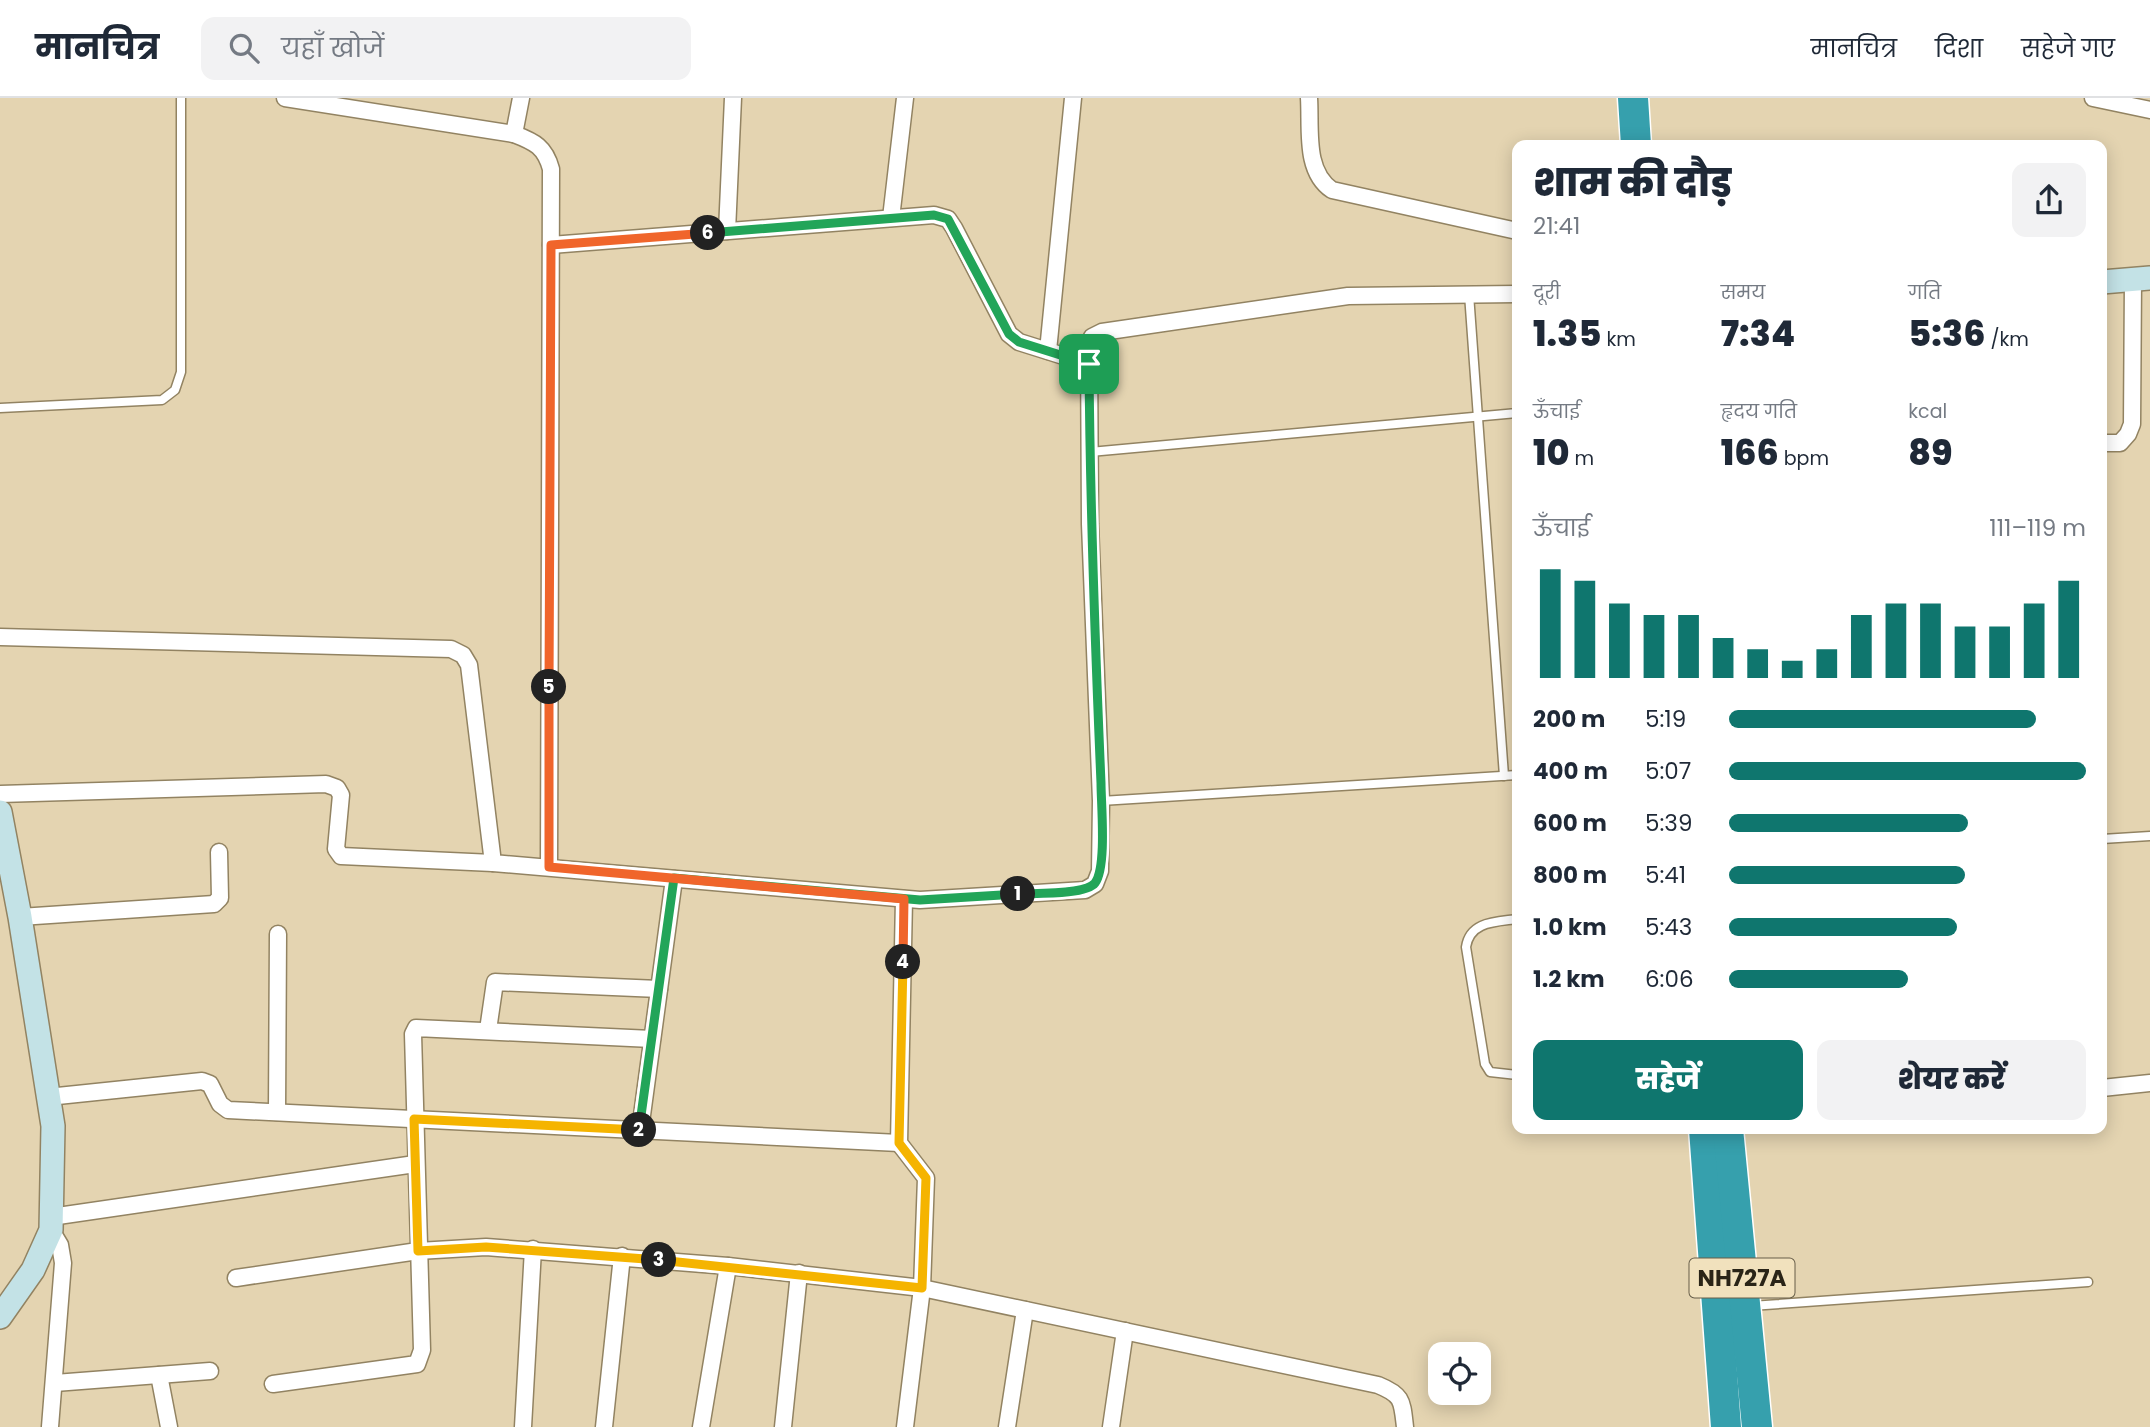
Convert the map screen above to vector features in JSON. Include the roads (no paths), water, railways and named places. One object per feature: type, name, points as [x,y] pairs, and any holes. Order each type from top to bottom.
[{"type":"highway","points":[[1633,98],[1636,140]]},
{"type":"highway","points":[[1653,98],[1657,140]]},
{"type":"highway","name":"NH727A","points":[[1704,1134],[1726,1427]]},
{"type":"highway","name":"NH727A","points":[[1728,1134],[1757,1427]]},
{"type":"street","points":[[514,134],[521,98]]},
{"type":"street","points":[[727,231],[733,98]]},
{"type":"street","points":[[891,218],[905,98]]},
{"type":"street","points":[[1048,351],[1073,98]]},
{"type":"street","points":[[1309,98],[1313,168],[1320,182],[1332,190],[1512,230]]},
{"type":"street","points":[[2092,98],[2150,110]]},
{"type":"street","points":[[294,99],[514,134],[537,143],[546,152],[551,169],[549,867]]},
{"type":"street","points":[[551,245],[934,215],[948,219],[1009,334],[1019,342],[1089,364]]},
{"type":"street","points":[[2107,282],[2142,278],[2132,424],[2129,434],[2120,443],[2107,443]]},
{"type":"street","points":[[0,794],[326,783],[337,788],[341,795],[336,849],[341,856],[549,867],[904,899],[1085,890],[1095,884],[1100,871],[1101,801],[1090,452],[1089,344],[1092,337],[1102,331],[1348,296],[1512,293]]},
{"type":"street","points":[[0,637],[451,649],[463,655],[469,665],[494,863]]},
{"type":"street","points":[[0,812],[20,917],[53,1126],[51,1224],[33,1270],[0,1317]]},
{"type":"street","points":[[20,917],[214,904],[220,898],[219,852]]},
{"type":"street","points":[[640,1130],[674,878]]},
{"type":"street","points":[[904,899],[899,1143],[926,1178],[922,1288],[905,1427]]},
{"type":"street","points":[[277,1112],[278,934]]},
{"type":"street","points":[[488,1030],[492,986],[495,982],[659,989]]},
{"type":"street","points":[[273,1384],[417,1364],[422,1350],[414,1119],[413,1034],[416,1028],[652,1039]]},
{"type":"street","points":[[48,1097],[202,1081],[210,1084],[220,1104],[228,1110],[899,1143]]},
{"type":"street","points":[[2107,1087],[2150,1083]]},
{"type":"street","points":[[51,1224],[415,1164]]},
{"type":"street","points":[[50,1427],[63,1263],[60,1245],[51,1224]]},
{"type":"street","points":[[236,1278],[418,1251],[486,1247],[533,1248],[622,1256],[922,1288],[1378,1385],[1396,1392],[1402,1403],[1405,1427]]},
{"type":"street","points":[[523,1427],[533,1248]]},
{"type":"street","points":[[604,1427],[622,1256]]},
{"type":"street","points":[[701,1427],[728,1266]]},
{"type":"street","points":[[783,1427],[799,1273]]},
{"type":"street","points":[[1007,1427],[1025,1310]]},
{"type":"street","points":[[1111,1427],[1125,1331]]},
{"type":"street","points":[[55,1383],[209,1371]]},
{"type":"street","points":[[159,1375],[169,1427]]},
{"type":"lane","points":[[0,408],[162,400],[175,390],[181,372],[181,98]]},
{"type":"lane","points":[[1469,294],[1504,776]]},
{"type":"lane","points":[[1090,452],[1512,413]]},
{"type":"lane","points":[[1101,801],[1512,775]]},
{"type":"lane","points":[[2107,839],[2150,836]]},
{"type":"lane","points":[[1512,920],[1480,925],[1472,931],[1466,947],[1485,1064],[1490,1073],[1512,1075]]},
{"type":"lane","points":[[1744,1306],[2088,1282]]}]
